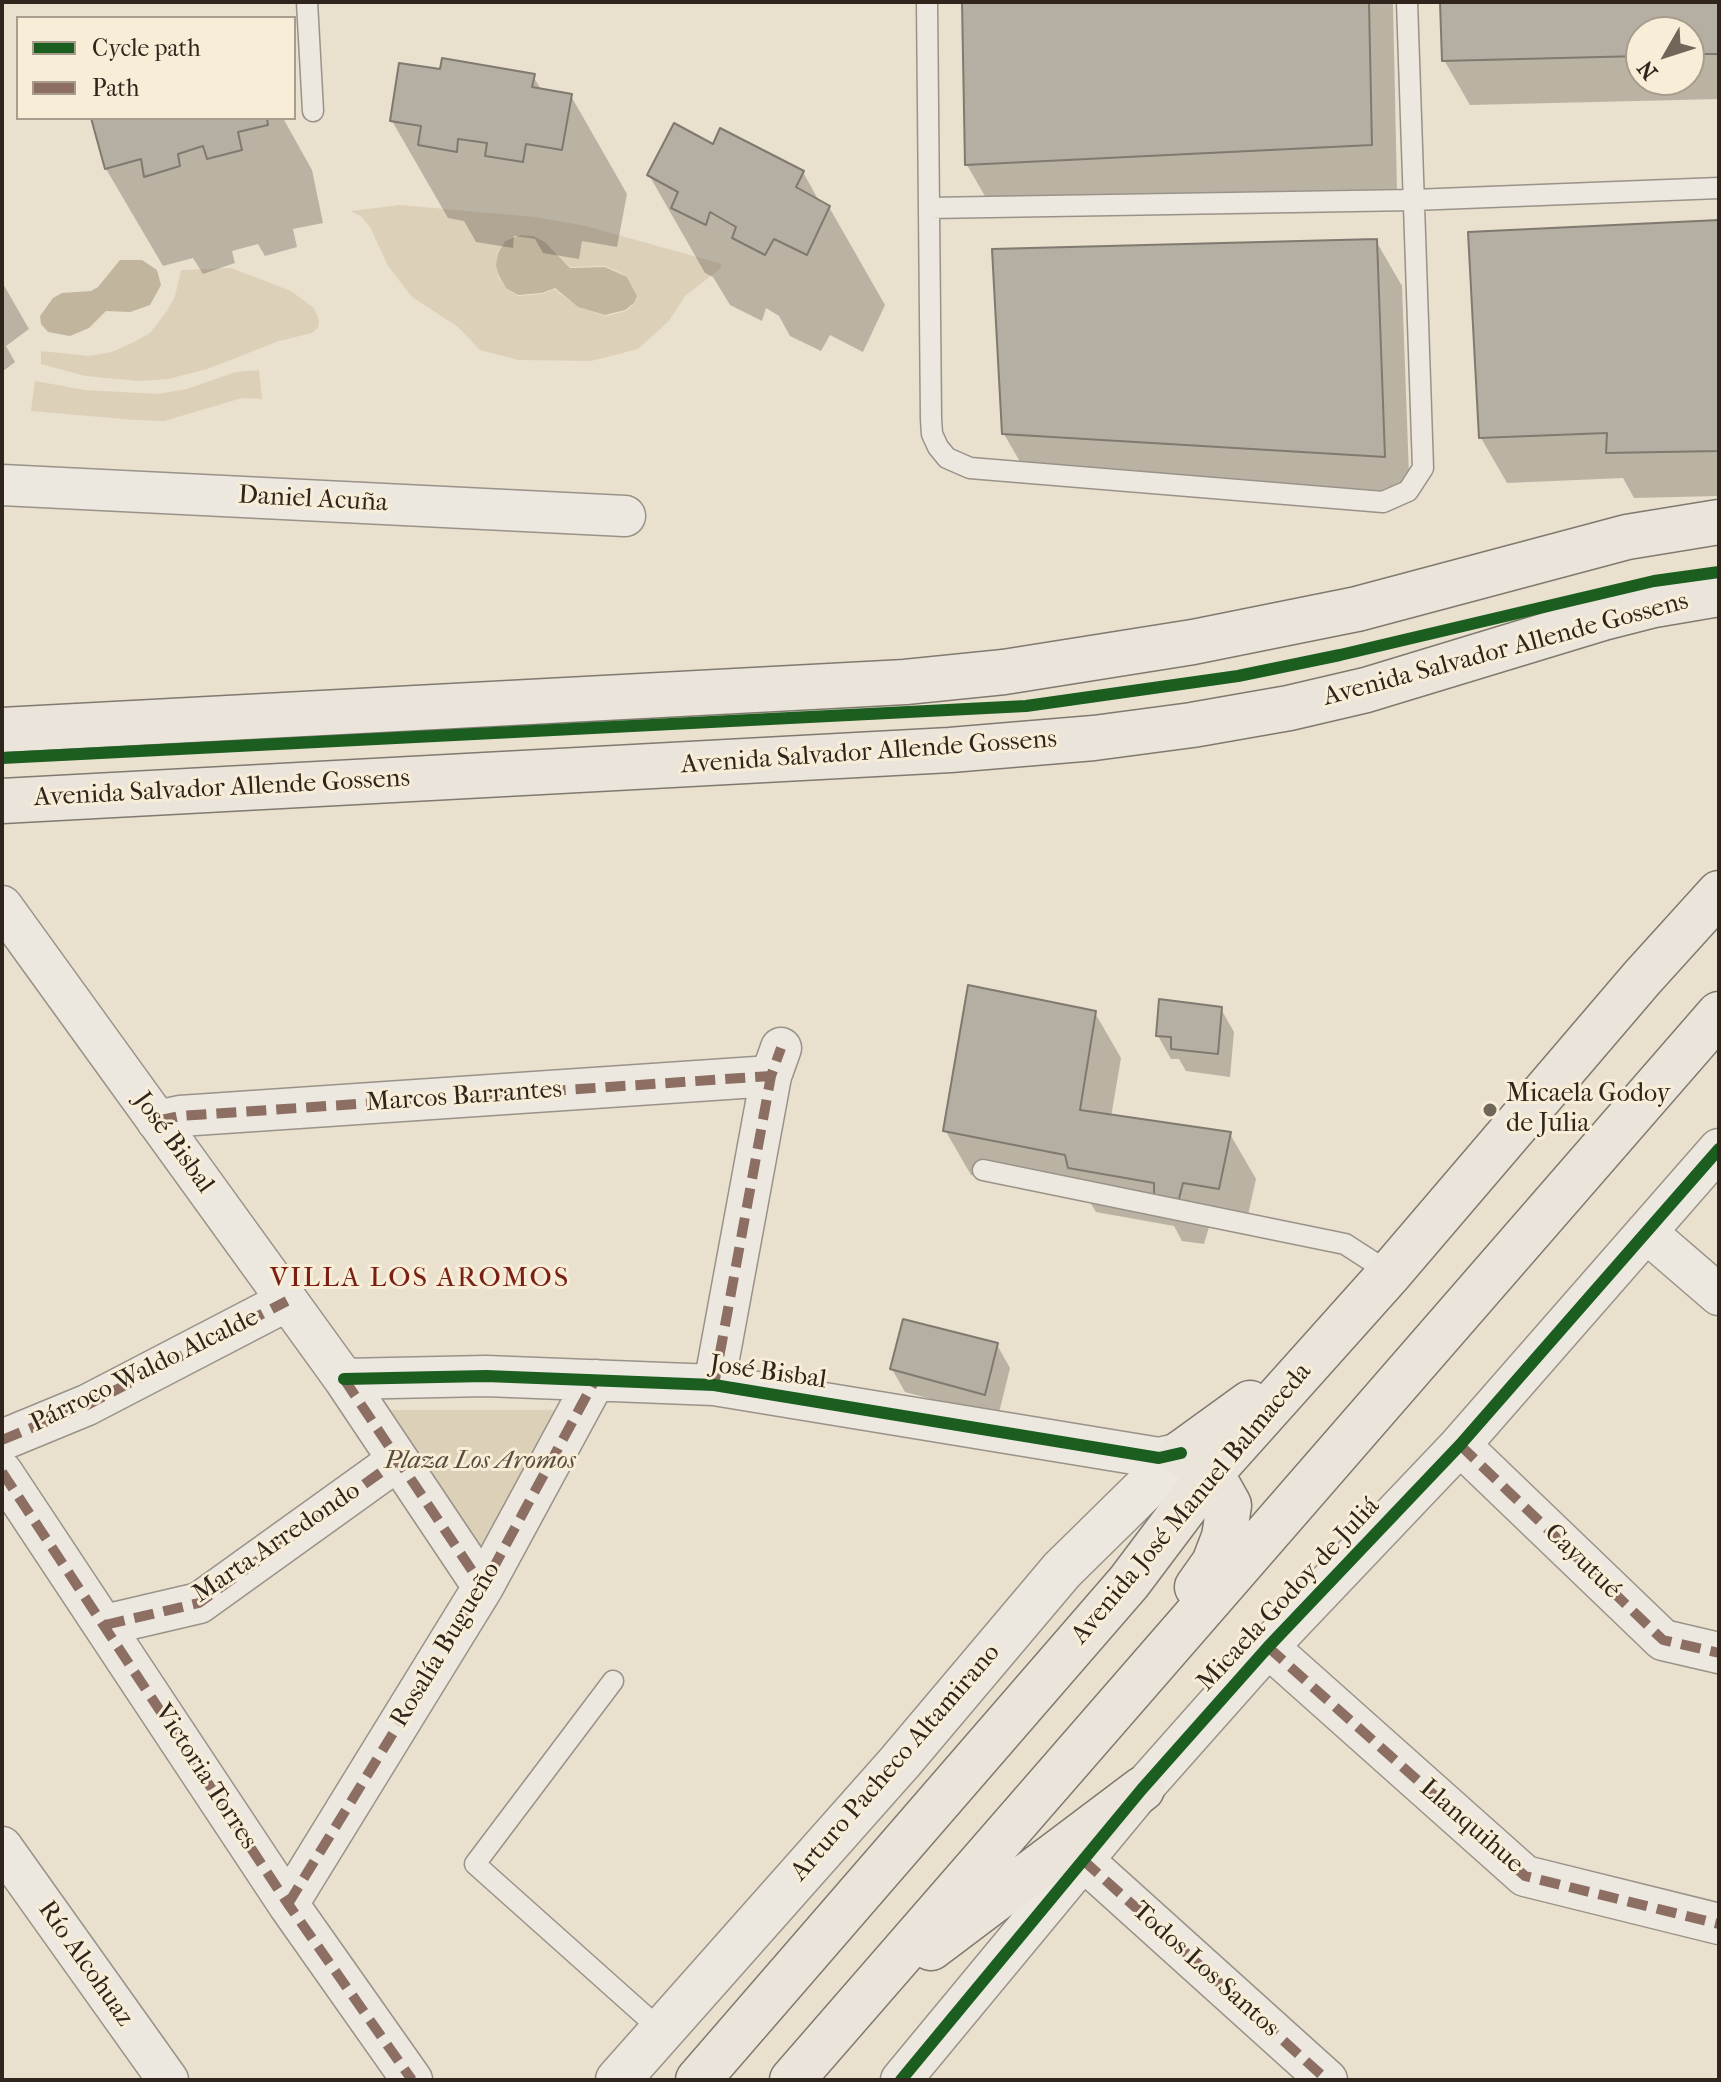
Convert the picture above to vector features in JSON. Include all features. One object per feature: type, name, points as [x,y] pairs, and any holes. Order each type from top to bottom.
[{"type":"main road","points":[[1581,550],[1625,530],[1719,497]]},
{"type":"main road","points":[[2,730],[905,682],[1004,672],[1193,642],[1357,609],[1627,537],[1719,522]]},
{"type":"main road","name":"Avenida Salvador Allende Gossens","points":[[2,801],[934,751],[1094,738],[1289,708],[1366,690],[1603,618],[1719,594]]},
{"type":"main road","name":"Avenida José Manuel Balmaceda","points":[[698,2080],[1129,1582],[1196,1463],[1317,1355],[1719,893]]},
{"type":"main road","points":[[792,2080],[1719,1014]]},
{"type":"main road","points":[[1151,1667],[1170,1624],[1214,1563],[1224,1537],[1229,1505],[1196,1463]]},
{"type":"main road","points":[[889,1969],[937,1945],[1142,1789]]},
{"type":"street","name":"Daniel Acuña","points":[[2,485],[625,516]]},
{"type":"street","name":"José Bisbal","points":[[2,906],[344,1379],[483,1587]]},
{"type":"street","name":"Marcos Barrantes","points":[[157,1121],[180,1116],[776,1062],[714,1385]]},
{"type":"street","name":"Micaela Godoy de Juliá","points":[[909,2077],[1142,1789],[1268,1647],[1460,1445],[1719,1149]]},
{"type":"street","points":[[1646,1232],[1719,1295]]},
{"type":"street","name":"Párroco Waldo Alcalde","points":[[2,1440],[87,1405],[287,1301]]},
{"type":"street","name":"José Bisbal","points":[[344,1379],[486,1376],[714,1385],[1196,1463]]},
{"type":"street","name":"Rosalía Bugueño","points":[[288,1904],[483,1587],[595,1380]]},
{"type":"street","name":"Cayutué","points":[[1460,1445],[1663,1640],[1719,1653]]},
{"type":"street","name":"Marta Arredondo","points":[[105,1625],[199,1603],[398,1460]]},
{"type":"street","name":"Arturo Pacheco Altamirano","points":[[618,2080],[900,1762],[1062,1570],[1196,1463]]},
{"type":"street","name":"Victoria Torres","points":[[2,1472],[288,1904],[412,2080]]},
{"type":"street","name":"Llanquihue","points":[[1268,1647],[1525,1876],[1719,1924]]},
{"type":"street","name":"Río Alcohuaz","points":[[2,1847],[168,2080]]},
{"type":"street","name":"Todos Los Santos","points":[[1083,1860],[1327,2080]]},
{"type":"lane","points":[[307,2],[313,111]]},
{"type":"lane","points":[[927,2],[932,434],[947,458],[970,468],[1383,502],[1408,491],[1423,468],[1407,2]]},
{"type":"lane","points":[[929,208],[1413,200],[1719,188]]},
{"type":"lane","points":[[983,1170],[1345,1244],[1390,1273]]},
{"type":"lane","points":[[613,1681],[475,1864],[662,2031]]},
{"type":"green space","points":[[400,205],[536,217],[586,226],[722,264],[720,269],[685,296],[669,321],[638,349],[591,361],[518,360],[480,350],[458,327],[412,297],[388,266],[370,227],[362,217],[351,211]],"holes":[[[521,235],[544,241],[570,267],[605,266],[627,277],[637,296],[634,304],[626,311],[606,316],[578,307],[554,289],[542,294],[518,296],[506,288],[498,277],[497,253],[505,241]]]},
{"type":"green space","points":[[231,268],[291,291],[314,308],[319,320],[318,328],[312,333],[279,341],[207,369],[168,379],[139,381],[85,376],[41,364],[41,351],[89,356],[112,352],[132,343],[150,333],[167,311],[175,296],[181,270]]},
{"type":"green space","points":[[259,370],[262,399],[242,398],[164,421],[31,411],[35,381],[85,390],[157,394],[187,389],[236,372]]},
{"type":"green space","name":"Plaza Los Aromos","points":[[380,1410],[564,1410],[496,1544],[475,1548]]},
{"type":"shaded area","points":[[521,235],[534,236],[545,242],[570,268],[605,267],[627,277],[637,296],[634,303],[625,310],[605,315],[578,307],[555,288],[542,293],[518,295],[506,288],[496,265],[498,253],[505,241]]},
{"type":"shaded area","points":[[120,260],[142,260],[157,270],[161,285],[150,305],[130,312],[106,311],[89,328],[70,336],[48,332],[41,324],[40,316],[53,298],[62,293],[91,291]]},
{"type":"building","points":[[962,2],[1369,2],[1372,145],[965,165]]},
{"type":"building","points":[[1440,2],[1719,2],[1719,54],[1705,54],[1705,16],[1625,16],[1625,56],[1442,61]]},
{"type":"building","points":[[442,58],[535,74],[532,87],[572,94],[562,150],[526,144],[523,162],[485,156],[487,143],[458,139],[457,152],[418,145],[421,126],[390,121],[399,63],[440,69]]},
{"type":"building","points":[[92,120],[267,120],[268,125],[238,132],[242,150],[207,159],[203,146],[178,154],[180,166],[144,177],[141,159],[105,169]]},
{"type":"building","points":[[674,123],[713,144],[720,128],[804,171],[796,187],[830,206],[807,255],[774,239],[765,255],[732,238],[736,227],[710,212],[706,225],[671,208],[678,192],[647,175]]},
{"type":"building","points":[[1719,220],[1719,451],[1606,453],[1607,433],[1479,438],[1468,232]]},
{"type":"building","points":[[1377,239],[1385,457],[1002,434],[992,249]]},
{"type":"building","points":[[968,985],[1096,1011],[1080,1110],[1231,1132],[1219,1189],[1183,1183],[1179,1199],[1154,1197],[1154,1183],[1068,1168],[1065,1155],[943,1131]]},
{"type":"building","points":[[1159,999],[1222,1007],[1218,1054],[1171,1049],[1171,1037],[1156,1036]]},
{"type":"building","points":[[903,1319],[998,1343],[985,1395],[890,1369]]},
{"type":"marked path","points":[[714,1385],[771,1076],[781,1048]]},
{"type":"marked path","points":[[157,1121],[180,1116],[771,1076]]},
{"type":"marked path","points":[[2,1440],[87,1405],[287,1301]]},
{"type":"marked path","points":[[344,1379],[483,1587]]},
{"type":"marked path","points":[[288,1904],[483,1587],[595,1380]]},
{"type":"marked path","points":[[1460,1445],[1663,1640],[1719,1653]]},
{"type":"marked path","points":[[105,1625],[199,1603],[398,1460]]},
{"type":"marked path","points":[[2,1472],[288,1904],[412,2080]]},
{"type":"marked path","points":[[1268,1647],[1525,1876],[1719,1924]]},
{"type":"marked path","points":[[1083,1860],[1327,2080]]},
{"type":"cycle path","points":[[2,758],[1026,706],[1238,676],[1654,581],[1719,572]]},
{"type":"cycle path","points":[[901,2080],[1142,1789],[1268,1647],[1460,1445],[1719,1149]]},
{"type":"cycle path","points":[[344,1379],[486,1376],[714,1385],[1159,1458],[1181,1453]]},
{"type":"place","name":"Micaela Godoy de Julia","points":[[1490,1110]]},
{"type":"district","name":"VILLA LOS AROMOS","points":[[420,1279]]}]
